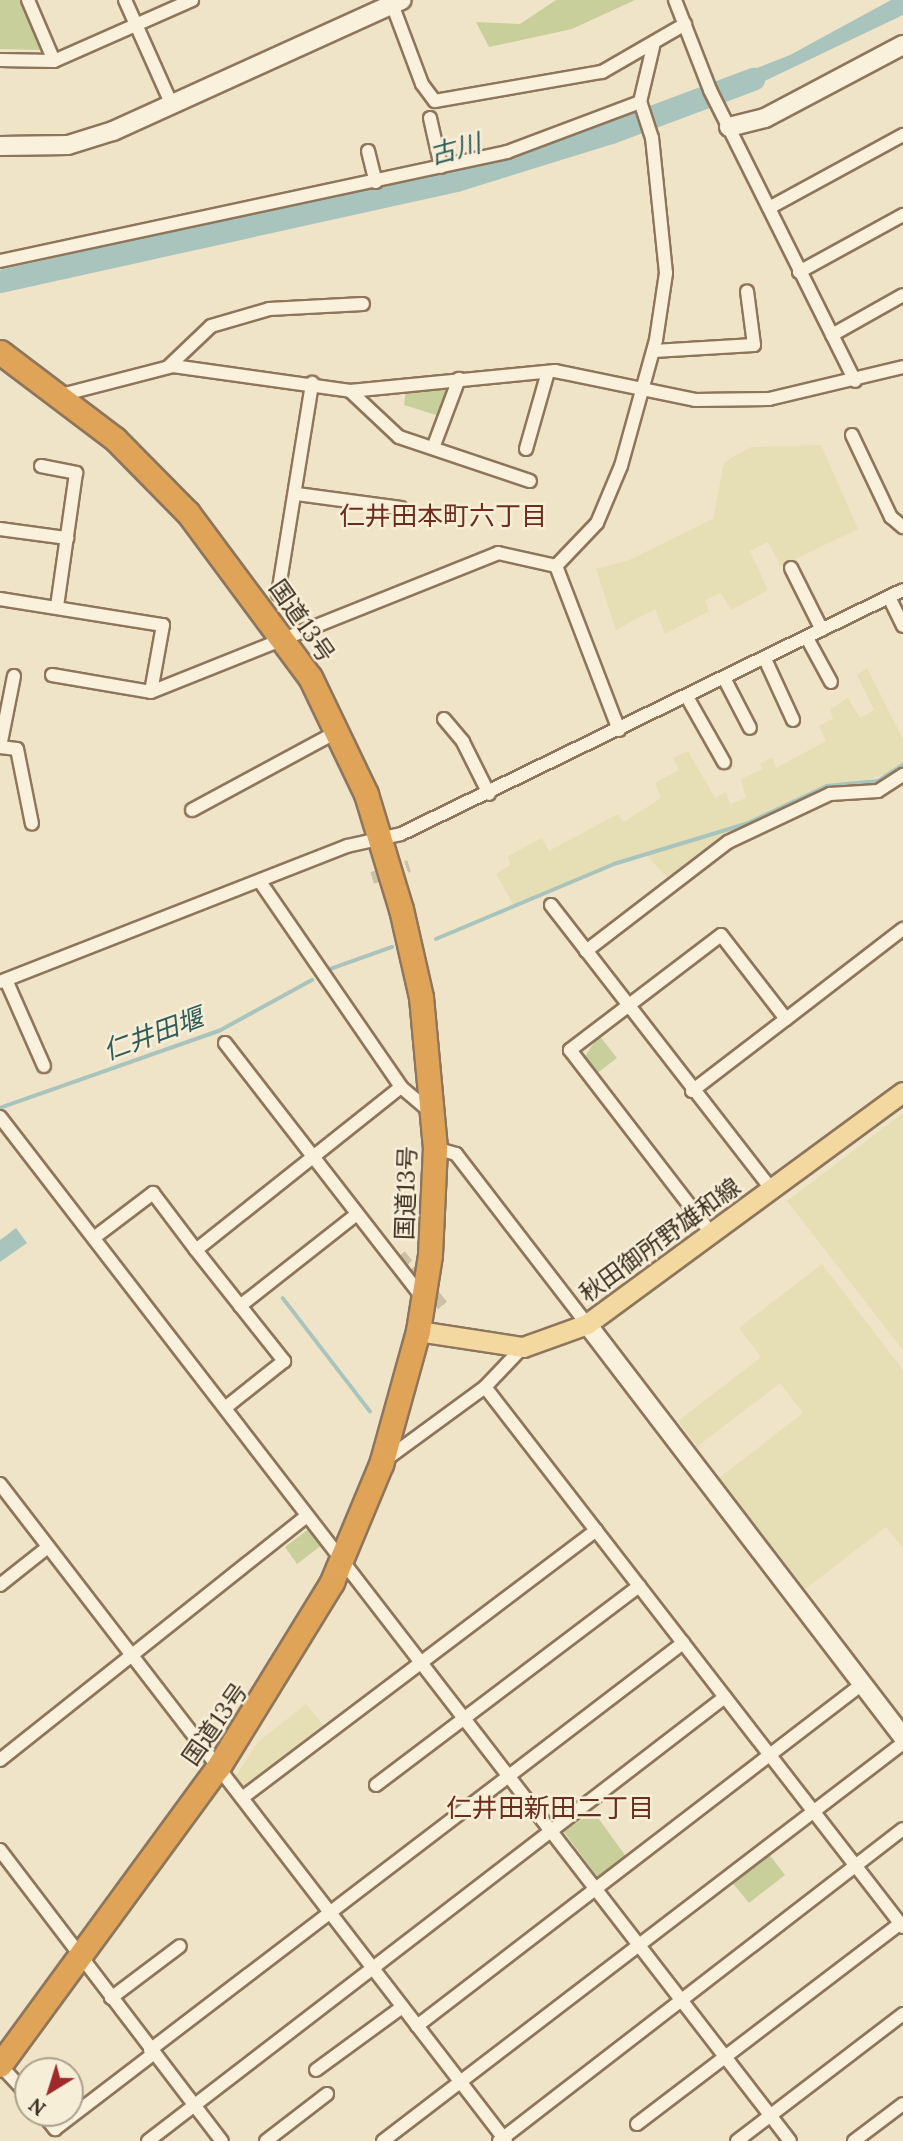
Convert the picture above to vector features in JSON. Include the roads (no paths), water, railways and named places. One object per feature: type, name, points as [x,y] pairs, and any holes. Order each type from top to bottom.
[{"type":"highway","name":"国道13号","points":[[0,2065],[218,1766],[297,1647],[343,1558],[381,1464],[418,1331],[435,1148],[421,997],[382,838],[338,731],[287,639],[188,513],[61,395],[2,358]]},
{"type":"main road","name":"秋田御所野雄和線","points":[[418,1331],[523,1347],[587,1324],[903,1092]]},
{"type":"street","points":[[28,0],[54,61]]},
{"type":"street","points":[[125,0],[172,105]]},
{"type":"street","points":[[0,60],[54,61],[192,0]]},
{"type":"street","points":[[675,0],[710,90],[855,381]]},
{"type":"street","points":[[0,146],[68,145],[172,105],[395,1],[422,84],[435,101],[602,72],[653,47],[685,24]]},
{"type":"street","points":[[726,120],[765,118],[903,45]]},
{"type":"street","points":[[556,566],[597,523],[645,389],[654,351],[666,273],[650,131],[642,106],[653,47]]},
{"type":"street","points":[[0,261],[507,152],[642,106]]},
{"type":"street","points":[[430,118],[441,167]]},
{"type":"street","points":[[769,208],[903,135]]},
{"type":"street","points":[[368,151],[376,182]]},
{"type":"street","points":[[799,272],[903,215]]},
{"type":"street","points":[[654,351],[754,345],[747,291]]},
{"type":"street","points":[[832,335],[903,295]]},
{"type":"street","points":[[168,367],[211,326],[269,309],[363,304]]},
{"type":"street","points":[[61,395],[168,367],[312,383],[351,391],[548,372],[695,400],[769,399],[855,381],[903,367]]},
{"type":"street","points":[[526,449],[548,372]]},
{"type":"street","points":[[433,448],[459,379]]},
{"type":"street","points":[[278,594],[297,494],[312,383]]},
{"type":"street","points":[[351,391],[399,437],[530,481]]},
{"type":"street","points":[[852,435],[891,517],[903,527]]},
{"type":"street","points":[[41,467],[76,473],[57,606]]},
{"type":"street","points":[[297,494],[401,508]]},
{"type":"street","points":[[0,529],[67,538]]},
{"type":"street","points":[[52,675],[151,692],[498,553],[556,566]]},
{"type":"street","points":[[556,566],[619,730]]},
{"type":"street","points":[[791,568],[822,630]]},
{"type":"street","points":[[44,1066],[3,981],[261,883],[347,846],[382,838],[489,794],[903,590]]},
{"type":"street","points":[[889,597],[903,626]]},
{"type":"street","points":[[0,599],[163,625],[151,692]]},
{"type":"street","points":[[807,638],[831,682]]},
{"type":"street","points":[[765,659],[793,720]]},
{"type":"street","points":[[14,676],[0,747],[17,749],[32,824]]},
{"type":"street","points":[[724,678],[750,728]]},
{"type":"street","points":[[687,697],[724,762]]},
{"type":"street","points":[[444,719],[463,742],[489,794]]},
{"type":"street","points":[[192,810],[338,731]]},
{"type":"street","points":[[586,951],[728,842],[830,794],[878,791],[903,775]]},
{"type":"street","points":[[261,883],[401,1087],[433,1114]]},
{"type":"street","points":[[551,905],[692,1091],[771,1189]]},
{"type":"street","points":[[692,1091],[903,929]]},
{"type":"street","points":[[711,1233],[570,1050],[721,936],[786,1019]]},
{"type":"street","points":[[225,1043],[423,1298]]},
{"type":"street","points":[[196,1250],[401,1087]]},
{"type":"street","points":[[0,1117],[95,1237],[307,1516],[424,1662],[790,2141]]},
{"type":"street","points":[[435,1148],[456,1154],[903,1737]]},
{"type":"street","points":[[95,1237],[153,1193],[284,1361],[225,1408]]},
{"type":"street","points":[[240,1306],[356,1214]]},
{"type":"street","points":[[381,1464],[485,1387],[523,1347]]},
{"type":"street","points":[[485,1387],[902,1926],[637,2124]]},
{"type":"street","points":[[0,1484],[460,2081],[502,2140],[903,1829]]},
{"type":"street","points":[[0,1760],[307,1516]]},
{"type":"street","points":[[242,1798],[596,1530]]},
{"type":"street","points":[[0,1585],[48,1547]]},
{"type":"street","points":[[376,1784],[639,1586]]},
{"type":"street","points":[[84,2106],[330,1913],[683,1643]]},
{"type":"street","points":[[417,2026],[862,1684]]},
{"type":"street","points":[[148,2141],[725,1697]]},
{"type":"street","points":[[383,2141],[903,1744]]},
{"type":"street","points":[[0,1850],[193,2107],[222,2141]]},
{"type":"street","points":[[111,1998],[180,1946]]},
{"type":"street","points":[[316,2070],[402,2007]]},
{"type":"street","points":[[737,2141],[903,2014]]},
{"type":"street","points":[[0,2065],[14,2080]]},
{"type":"street","points":[[266,2141],[327,2095]]},
{"type":"street","points":[[854,2141],[903,2104]]},
{"type":"water","points":[[891,0],[903,0],[903,15],[729,98],[721,82],[790,55]]},
{"type":"water","points":[[16,1228],[27,1243],[0,1262],[0,1240]]},
{"type":"waterway","name":"古川","points":[[0,281],[456,180],[611,132],[753,79]]},
{"type":"waterway","points":[[436,939],[614,864],[746,824],[827,786],[878,781],[903,765]]},
{"type":"waterway","points":[[325,971],[392,947]]},
{"type":"waterway","name":"仁井田堰","points":[[0,1108],[219,1031],[312,980]]},
{"type":"waterway","points":[[283,1298],[370,1411]]},
{"type":"tunnel","points":[[372,878],[409,866]]},
{"type":"tunnel","points":[[400,1255],[443,1306]]},
{"type":"district","name":"仁井田本町六丁目","points":[[443,516]]},
{"type":"district","name":"仁井田新田二丁目","points":[[550,1808]]}]
